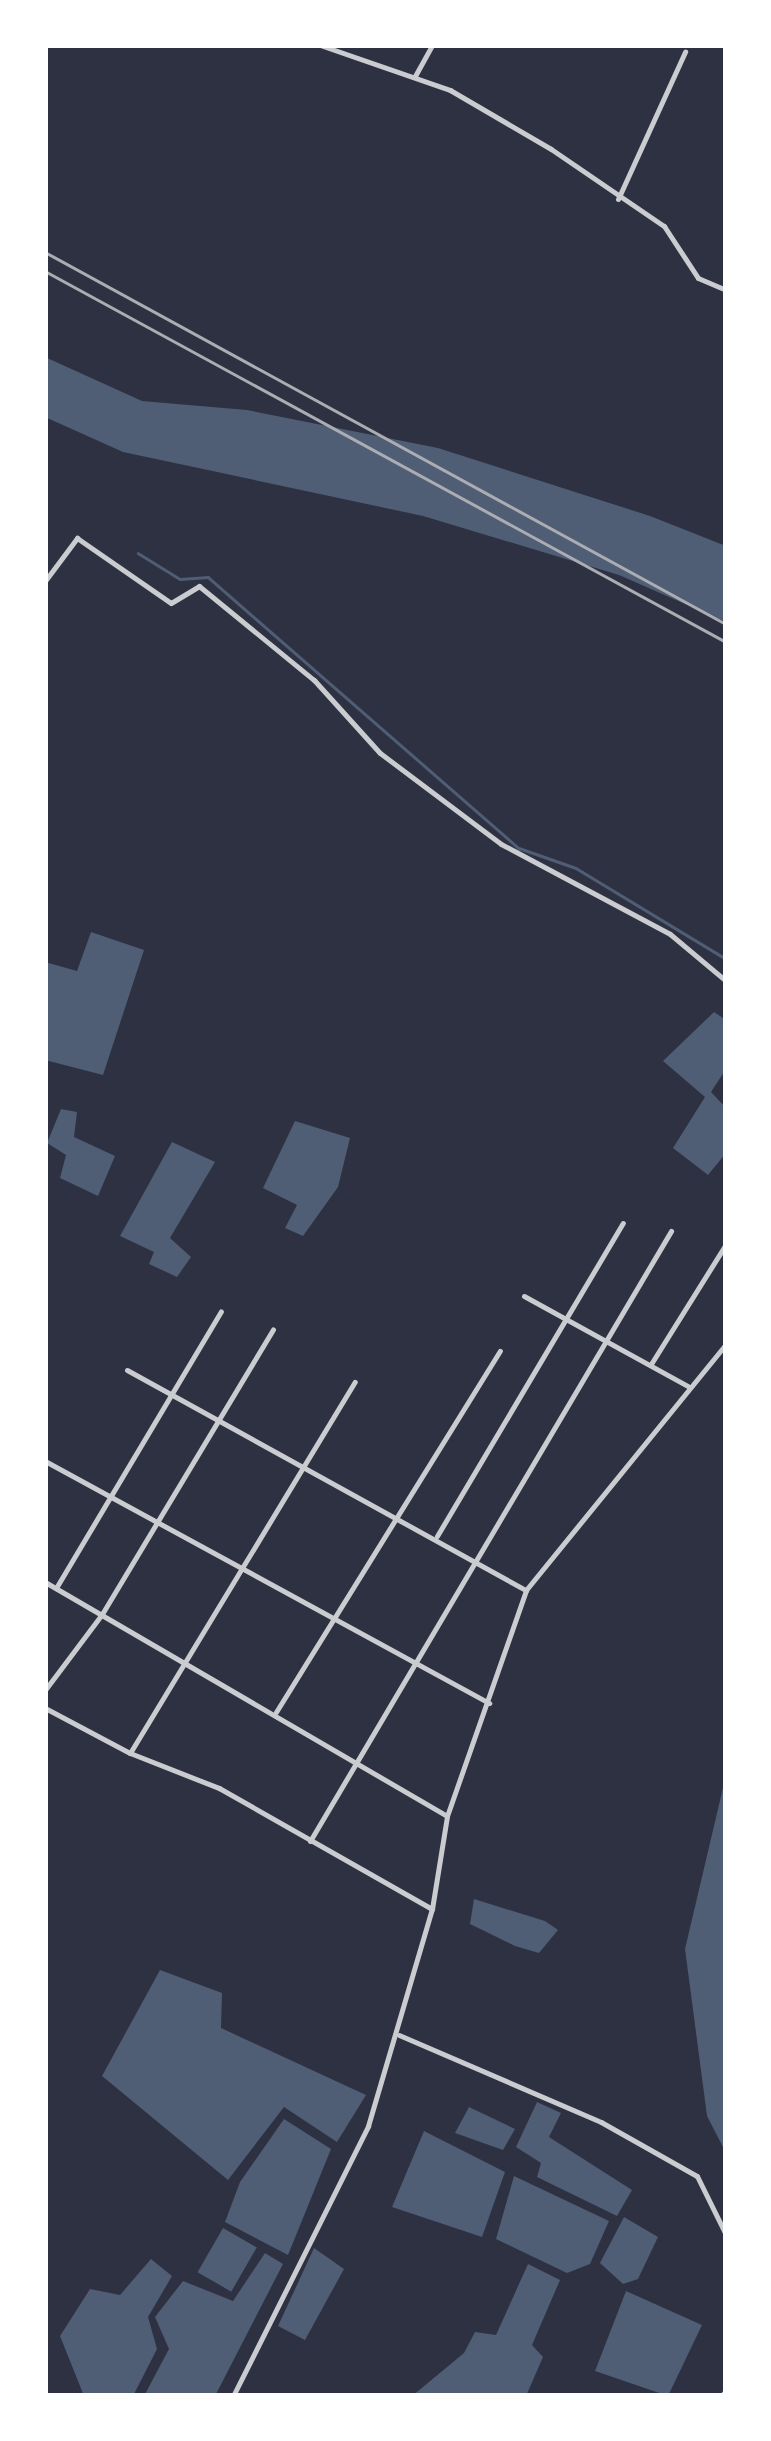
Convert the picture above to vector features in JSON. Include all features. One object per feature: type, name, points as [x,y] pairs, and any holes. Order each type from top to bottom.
[{"type":"street","points":[[320,45],[415,76],[551,149],[678,238],[698,278],[726,290]]},
{"type":"street","points":[[415,76],[432,45]]},
{"type":"street","points":[[618,198],[685,52]]},
{"type":"street","points":[[45,581],[77,538],[171,603],[200,586],[456,810],[670,934],[726,981]]},
{"type":"street","points":[[436,1536],[623,1223]]},
{"type":"street","points":[[310,1840],[418,1657],[480,1562],[671,1231]]},
{"type":"street","points":[[651,1364],[726,1244]]},
{"type":"street","points":[[524,1296],[688,1386]]},
{"type":"street","points":[[56,1588],[107,1493],[221,1311]]},
{"type":"street","points":[[45,1690],[102,1614],[155,1518],[273,1329]]},
{"type":"street","points":[[233,2396],[368,2126],[399,2035],[432,1909],[446,1816],[526,1590],[726,1344]]},
{"type":"street","points":[[276,1712],[500,1351]]},
{"type":"street","points":[[127,1370],[216,1421],[398,1513],[526,1590]]},
{"type":"street","points":[[130,1752],[298,1464],[355,1382]]},
{"type":"street","points":[[45,1461],[418,1657],[488,1703]]},
{"type":"street","points":[[45,1582],[276,1712],[446,1816]]},
{"type":"street","points":[[45,1708],[130,1752],[219,1788],[432,1909]]},
{"type":"street","points":[[399,2035],[601,2122],[698,2176],[726,2236]]},
{"type":"water","points":[[45,357],[142,401],[247,410],[438,448],[650,516],[726,546],[726,622],[619,575],[423,516],[123,452],[45,417]]},
{"type":"water","points":[[91,932],[144,950],[103,1075],[45,1060],[45,962],[77,971]]},
{"type":"water","points":[[714,1012],[726,1020],[726,1069],[711,1092],[726,1108],[726,1153],[708,1175],[673,1148],[705,1097],[663,1061]]},
{"type":"water","points":[[61,1109],[77,1112],[74,1137],[115,1156],[98,1196],[60,1178],[66,1155],[47,1143]]},
{"type":"water","points":[[295,1121],[350,1138],[338,1187],[303,1236],[285,1228],[297,1205],[263,1188]]},
{"type":"water","points":[[172,1142],[215,1162],[170,1238],[191,1257],[177,1277],[149,1264],[154,1252],[120,1236]]},
{"type":"water","points":[[726,1775],[726,2153],[707,2116],[685,1949]]},
{"type":"water","points":[[474,1899],[545,1921],[558,1930],[539,1953],[515,1946],[470,1924]]},
{"type":"water","points":[[160,1970],[222,1993],[221,2028],[366,2095],[337,2142],[284,2107],[228,2180],[102,2076]]},
{"type":"water","points":[[537,2102],[561,2113],[549,2137],[632,2190],[617,2216],[537,2177],[541,2163],[516,2147]]},
{"type":"water","points":[[469,2107],[515,2129],[503,2150],[455,2133]]},
{"type":"water","points":[[284,2119],[331,2149],[288,2255],[225,2222],[240,2182]]},
{"type":"water","points":[[424,2131],[505,2172],[482,2237],[392,2207]]},
{"type":"water","points":[[514,2176],[609,2221],[590,2264],[567,2273],[496,2239]]},
{"type":"water","points":[[624,2217],[658,2237],[638,2279],[623,2284],[600,2263]]},
{"type":"water","points":[[223,2228],[257,2248],[231,2292],[198,2272]]},
{"type":"water","points":[[314,2248],[344,2269],[305,2340],[278,2326]]},
{"type":"water","points":[[265,2253],[283,2264],[215,2396],[144,2396],[169,2349],[155,2317],[183,2281],[233,2301]]},
{"type":"water","points":[[151,2259],[172,2276],[148,2317],[157,2349],[133,2396],[84,2396],[60,2336],[90,2289],[120,2295]]},
{"type":"water","points":[[528,2264],[560,2280],[532,2345],[543,2357],[526,2396],[412,2396],[464,2353],[475,2332],[496,2335]]},
{"type":"water","points":[[626,2291],[702,2325],[668,2396],[595,2371]]},
{"type":"waterway","points":[[138,553],[180,579],[208,577],[519,848],[576,868],[726,959]]},
{"type":"railway","points":[[45,252],[726,624]]},
{"type":"railway","points":[[45,271],[726,642]]}]
